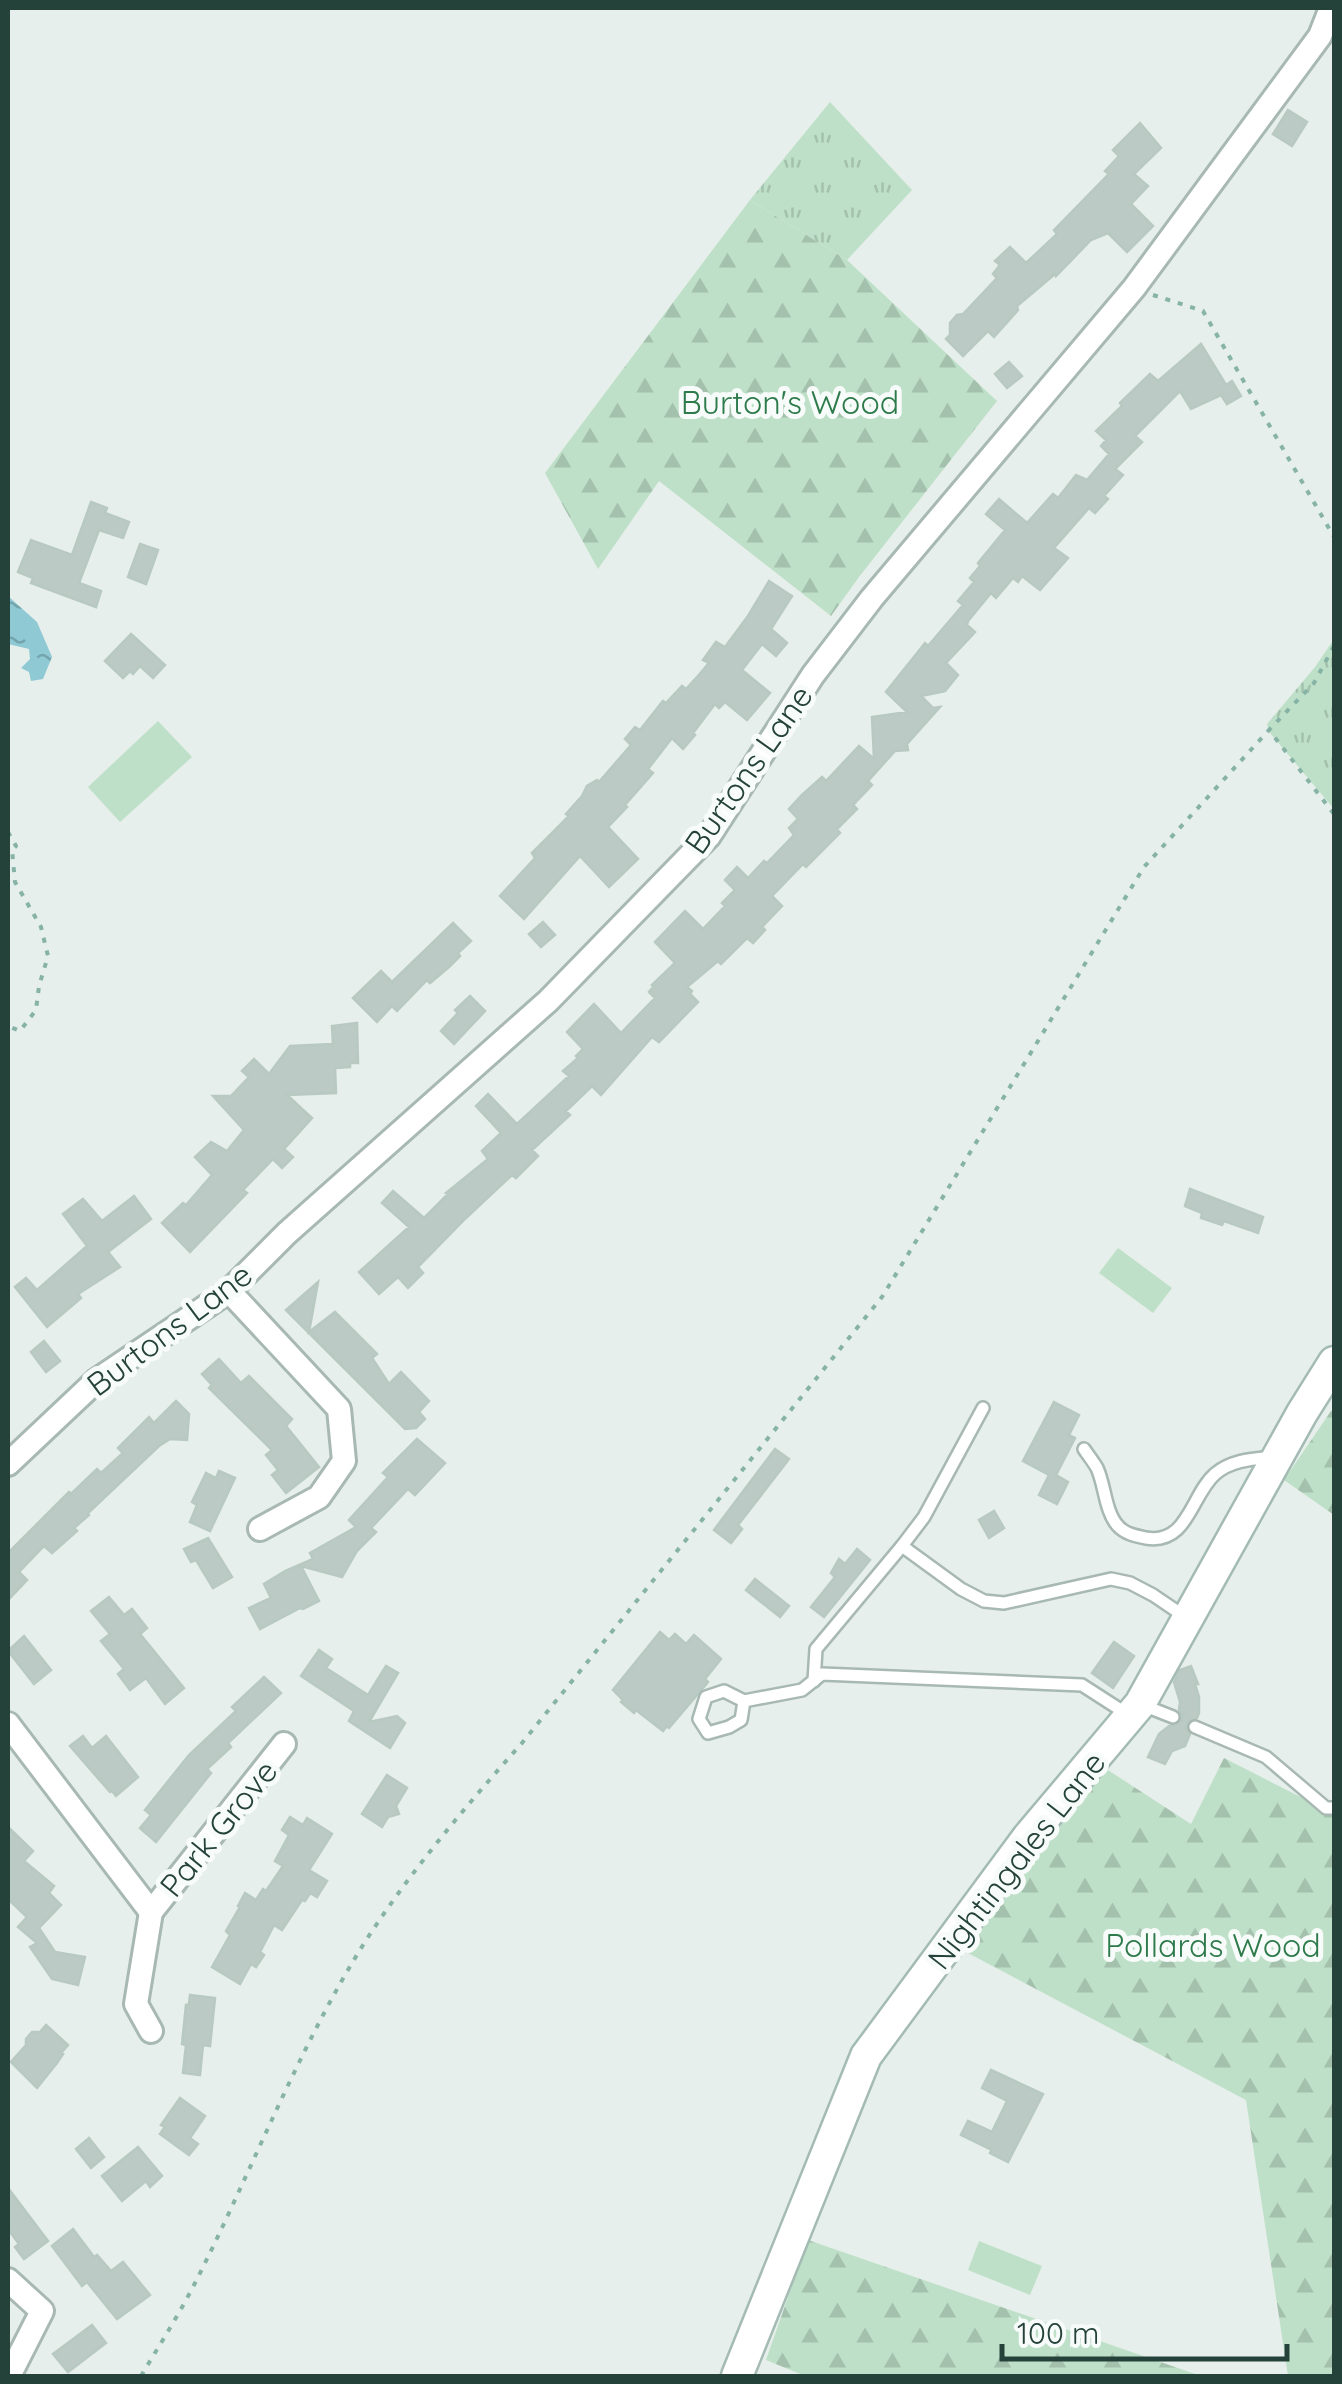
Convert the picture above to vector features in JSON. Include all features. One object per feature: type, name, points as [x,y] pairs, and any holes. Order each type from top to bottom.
[{"type":"main road","name":"Nightingales Lane","points":[[737,2376],[866,2056],[1028,1838],[1135,1710],[1334,1362]]},
{"type":"street","name":"Burtons Lane","points":[[8,1464],[97,1380],[229,1291],[286,1233],[548,1002],[709,836],[813,675],[872,598],[1134,288],[1320,36],[1330,8]]},
{"type":"street","points":[[229,1291],[339,1409],[344,1461],[319,1497],[260,1529]]},
{"type":"street","name":"Park Grove","points":[[8,1724],[151,1912]]},
{"type":"street","name":"Park Grove","points":[[151,2031],[136,2004],[151,1912],[284,1744]]},
{"type":"street","points":[[8,2280],[42,2311]]},
{"type":"street","points":[[9,2376],[42,2311],[65,2302]]},
{"type":"lane","points":[[814,1681],[816,1648],[924,1517],[983,1408]]},
{"type":"lane","points":[[1084,1448],[1098,1469],[1119,1528],[1153,1539],[1172,1534],[1189,1516],[1211,1477],[1223,1468],[1246,1460],[1278,1457]]},
{"type":"lane","points":[[902,1546],[984,1601],[1004,1603],[1111,1580],[1130,1583],[1188,1618]]},
{"type":"lane","points":[[744,1701],[802,1690],[822,1674],[1082,1686],[1135,1710],[1173,1718]]},
{"type":"lane","points":[[1196,1727],[1266,1757],[1326,1808],[1334,1808]]},
{"type":"path","points":[[1134,288],[1202,312],[1334,537]]},
{"type":"path","points":[[141,2376],[193,2287],[314,2036],[362,1947],[404,1885],[882,1297],[1144,867],[1314,683],[1334,646]]},
{"type":"path","points":[[1270,730],[1334,814]]},
{"type":"path","points":[[8,832],[16,846],[10,852],[15,882],[41,927],[48,956],[36,1010],[20,1030],[8,1026]]},
{"type":"green space","points":[[830,102],[912,190],[847,260],[750,200]]},
{"type":"green space","name":"Burton's Wood","points":[[750,200],[847,260],[997,401],[831,616],[659,481],[598,569],[545,473]]},
{"type":"green space","points":[[1334,639],[1334,809],[1270,733],[1267,724]]},
{"type":"green space","points":[[158,721],[192,757],[120,822],[88,787]]},
{"type":"green space","points":[[1118,1248],[1172,1288],[1153,1313],[1099,1273]]},
{"type":"green space","points":[[1331,1411],[1334,1413],[1334,1515],[1284,1480]]},
{"type":"green space","name":"Pollards Wood","points":[[1224,1758],[1334,1814],[1334,2376],[1288,2376],[1246,2100],[964,1951],[1094,1761],[1191,1824]]},
{"type":"green space","points":[[808,2240],[1201,2376],[805,2376],[766,2360]]},
{"type":"green space","points":[[979,2241],[1042,2266],[1030,2295],[968,2270]]},
{"type":"water","points":[[8,596],[37,622],[52,657],[43,679],[31,681],[29,672],[21,668],[30,659],[29,649],[8,644]]},
{"type":"building","points":[[1288,110],[1307,122],[1292,146],[1273,134]]},
{"type":"building","points":[[1140,123],[1161,148],[1134,174],[1148,186],[1131,204],[1153,226],[1127,252],[1108,233],[1091,240],[1056,276],[1017,306],[1018,310],[994,337],[988,331],[963,356],[946,339],[950,323],[997,278],[993,274],[1000,265],[995,261],[1010,247],[1026,263],[1057,234],[1054,230],[1109,174],[1105,171],[1119,156],[1113,150]]},
{"type":"building","points":[[1201,344],[1226,385],[1232,381],[1241,396],[1227,404],[1221,395],[1191,409],[1180,391],[1135,436],[1142,442],[1115,469],[1123,475],[1095,513],[1089,508],[1054,548],[1068,558],[1040,590],[1022,576],[1018,582],[1013,578],[996,598],[991,593],[968,621],[975,632],[946,663],[958,675],[945,691],[921,696],[933,708],[940,707],[907,744],[908,750],[895,751],[868,781],[872,785],[853,805],[857,809],[837,829],[840,833],[772,896],[782,906],[762,927],[765,930],[753,943],[747,938],[721,964],[718,961],[687,987],[698,1002],[659,1042],[652,1037],[601,1095],[592,1086],[566,1111],[570,1115],[532,1150],[538,1156],[466,1218],[418,1267],[423,1273],[408,1288],[398,1277],[379,1294],[359,1272],[409,1227],[382,1203],[393,1191],[424,1218],[446,1193],[488,1159],[482,1151],[501,1133],[476,1106],[488,1094],[517,1124],[569,1076],[563,1071],[583,1049],[567,1032],[594,1004],[621,1033],[655,998],[649,992],[652,985],[675,963],[655,942],[685,911],[703,929],[735,890],[725,880],[737,867],[748,878],[794,835],[789,828],[798,819],[789,809],[802,795],[822,777],[826,781],[859,746],[874,759],[872,717],[907,712],[886,692],[925,643],[928,646],[963,605],[958,601],[974,582],[970,578],[980,566],[978,563],[1005,530],[986,514],[999,499],[1027,523],[1053,494],[1058,498],[1076,475],[1087,480],[1109,454],[1101,446],[1106,440],[1096,431],[1150,374],[1158,381]]},
{"type":"building","points":[[1009,362],[1022,376],[1007,388],[995,374]]},
{"type":"building","points":[[91,502],[107,508],[105,513],[129,522],[123,538],[99,530],[79,583],[101,591],[96,607],[31,583],[33,578],[18,572],[31,540],[72,555]]},
{"type":"building","points":[[140,544],[158,550],[146,584],[128,577]]},
{"type":"building","points":[[769,581],[792,596],[771,629],[787,643],[776,656],[762,644],[742,670],[770,693],[747,720],[725,702],[719,708],[715,704],[683,749],[672,738],[648,769],[653,773],[608,827],[638,859],[609,887],[580,856],[524,919],[500,896],[535,858],[532,853],[569,816],[566,814],[587,786],[599,782],[631,745],[625,739],[635,727],[640,730],[663,701],[666,703],[682,686],[686,689],[709,663],[703,660],[716,642],[725,647]]},
{"type":"building","points":[[131,634],[165,665],[153,678],[140,666],[123,678],[105,661]]},
{"type":"building","points":[[543,922],[555,935],[541,947],[529,934]]},
{"type":"building","points":[[453,923],[471,941],[449,967],[430,983],[427,980],[397,1011],[392,1006],[377,1022],[353,998],[381,971],[392,982]]},
{"type":"building","points":[[470,996],[485,1011],[454,1044],[441,1031]]},
{"type":"building","points":[[357,1023],[358,1063],[335,1068],[336,1093],[287,1095],[312,1118],[284,1149],[293,1157],[282,1168],[273,1159],[243,1190],[247,1193],[190,1252],[162,1223],[183,1203],[186,1205],[212,1175],[195,1157],[211,1142],[227,1151],[244,1130],[213,1096],[231,1096],[249,1077],[242,1071],[254,1059],[269,1074],[290,1046],[333,1044],[332,1026]]},
{"type":"building","points":[[1190,1189],[1263,1217],[1258,1233],[1201,1218],[1202,1213],[1185,1206]]},
{"type":"building","points":[[134,1196],[151,1219],[108,1252],[120,1267],[78,1294],[81,1298],[47,1327],[15,1287],[26,1278],[37,1290],[87,1246],[63,1214],[83,1199],[102,1221]]},
{"type":"building","points":[[318,1282],[309,1332],[335,1312],[377,1354],[372,1358],[389,1384],[401,1372],[429,1401],[419,1412],[425,1419],[416,1428],[405,1429],[286,1310]]},
{"type":"building","points":[[44,1341],[60,1361],[46,1372],[31,1352]]},
{"type":"building","points":[[219,1359],[241,1383],[249,1376],[292,1419],[286,1426],[319,1467],[286,1493],[272,1475],[278,1470],[266,1455],[272,1450],[209,1388],[212,1385],[202,1374]]},
{"type":"building","points":[[176,1401],[189,1414],[187,1440],[170,1439],[159,1446],[52,1553],[44,1546],[19,1572],[27,1580],[8,1600],[8,1553],[69,1492],[97,1469],[101,1473],[123,1453],[118,1448],[149,1417],[154,1423]]},
{"type":"building","points":[[1054,1402],[1079,1415],[1069,1435],[1075,1438],[1056,1475],[1068,1482],[1057,1504],[1039,1495],[1049,1475],[1023,1461]]},
{"type":"building","points":[[417,1439],[445,1463],[415,1495],[408,1489],[371,1528],[376,1532],[357,1551],[342,1577],[301,1566],[319,1601],[260,1629],[249,1608],[271,1598],[264,1584],[313,1559],[310,1553],[356,1527],[349,1520],[388,1477],[383,1473]]},
{"type":"building","points":[[775,1449],[789,1459],[738,1525],[742,1529],[731,1543],[714,1530]]},
{"type":"building","points":[[219,1471],[235,1478],[210,1531],[190,1522],[197,1505],[192,1502],[206,1473],[216,1478]]},
{"type":"building","points":[[994,1511],[1004,1528],[989,1538],[979,1520]]},
{"type":"building","points":[[208,1538],[232,1577],[213,1588],[196,1560],[191,1562],[184,1549]]},
{"type":"building","points":[[857,1549],[870,1560],[824,1617],[811,1607],[835,1577],[831,1573],[839,1559],[845,1564]]},
{"type":"building","points":[[755,1579],[789,1606],[780,1617],[746,1590]]},
{"type":"building","points":[[109,1597],[124,1615],[132,1609],[147,1628],[140,1634],[184,1688],[165,1704],[146,1678],[130,1690],[118,1674],[124,1669],[101,1641],[110,1634],[91,1611]]},
{"type":"building","points":[[660,1632],[669,1640],[675,1634],[686,1644],[694,1635],[721,1659],[705,1679],[708,1682],[663,1731],[636,1710],[634,1713],[613,1690]]},
{"type":"building","points":[[24,1636],[51,1670],[34,1684],[8,1651]]},
{"type":"building","points":[[1114,1642],[1134,1656],[1113,1688],[1092,1673]]},
{"type":"building","points":[[319,1650],[332,1659],[326,1668],[368,1695],[386,1666],[398,1673],[369,1722],[397,1716],[405,1723],[390,1748],[349,1721],[354,1711],[301,1676]]},
{"type":"building","points":[[1191,1666],[1198,1684],[1199,1713],[1187,1722],[1190,1734],[1185,1746],[1172,1751],[1165,1764],[1148,1757],[1159,1734],[1181,1721],[1174,1682],[1180,1670]]},
{"type":"building","points":[[264,1677],[281,1693],[228,1743],[231,1747],[207,1769],[211,1773],[156,1842],[140,1828],[151,1815],[145,1810],[189,1755],[236,1711],[232,1707]]},
{"type":"building","points":[[83,1736],[92,1748],[106,1736],[138,1777],[116,1796],[110,1792],[70,1746]]},
{"type":"building","points":[[387,1775],[407,1788],[396,1806],[399,1814],[388,1817],[382,1827],[362,1814]]},
{"type":"building","points":[[290,1817],[303,1825],[307,1818],[332,1834],[309,1870],[327,1881],[317,1897],[310,1893],[302,1900],[282,1930],[274,1925],[260,1952],[264,1955],[256,1967],[251,1964],[240,1984],[212,1967],[230,1935],[226,1931],[245,1893],[256,1900],[283,1866],[275,1861],[289,1835],[282,1830]]},
{"type":"building","points":[[8,1827],[33,1851],[24,1861],[54,1886],[49,1893],[61,1905],[39,1928],[55,1952],[85,1957],[78,1985],[52,1979],[30,1947],[37,1943],[18,1927],[27,1917],[8,1899]]},
{"type":"building","points":[[190,1995],[215,1998],[210,2046],[203,2045],[200,2075],[183,2073],[186,2045],[182,2044]]},
{"type":"building","points":[[46,2025],[68,2045],[37,2088],[11,2062],[32,2032],[40,2032]]},
{"type":"building","points":[[991,2070],[1043,2094],[1008,2162],[961,2135],[968,2121],[992,2132],[1007,2101],[982,2088]]},
{"type":"building","points":[[180,2098],[205,2116],[190,2138],[198,2144],[189,2155],[160,2134],[165,2127],[161,2125]]},
{"type":"building","points":[[89,2138],[104,2157],[91,2168],[76,2149]]},
{"type":"building","points":[[138,2147],[162,2176],[150,2187],[146,2181],[122,2201],[102,2176]]},
{"type":"building","points":[[8,2188],[48,2241],[24,2259],[8,2229]]},
{"type":"building","points":[[73,2229],[94,2257],[97,2255],[111,2271],[123,2262],[150,2295],[117,2319],[87,2282],[82,2286],[52,2246]]},
{"type":"building","points":[[92,2325],[106,2343],[68,2372],[53,2354]]}]
